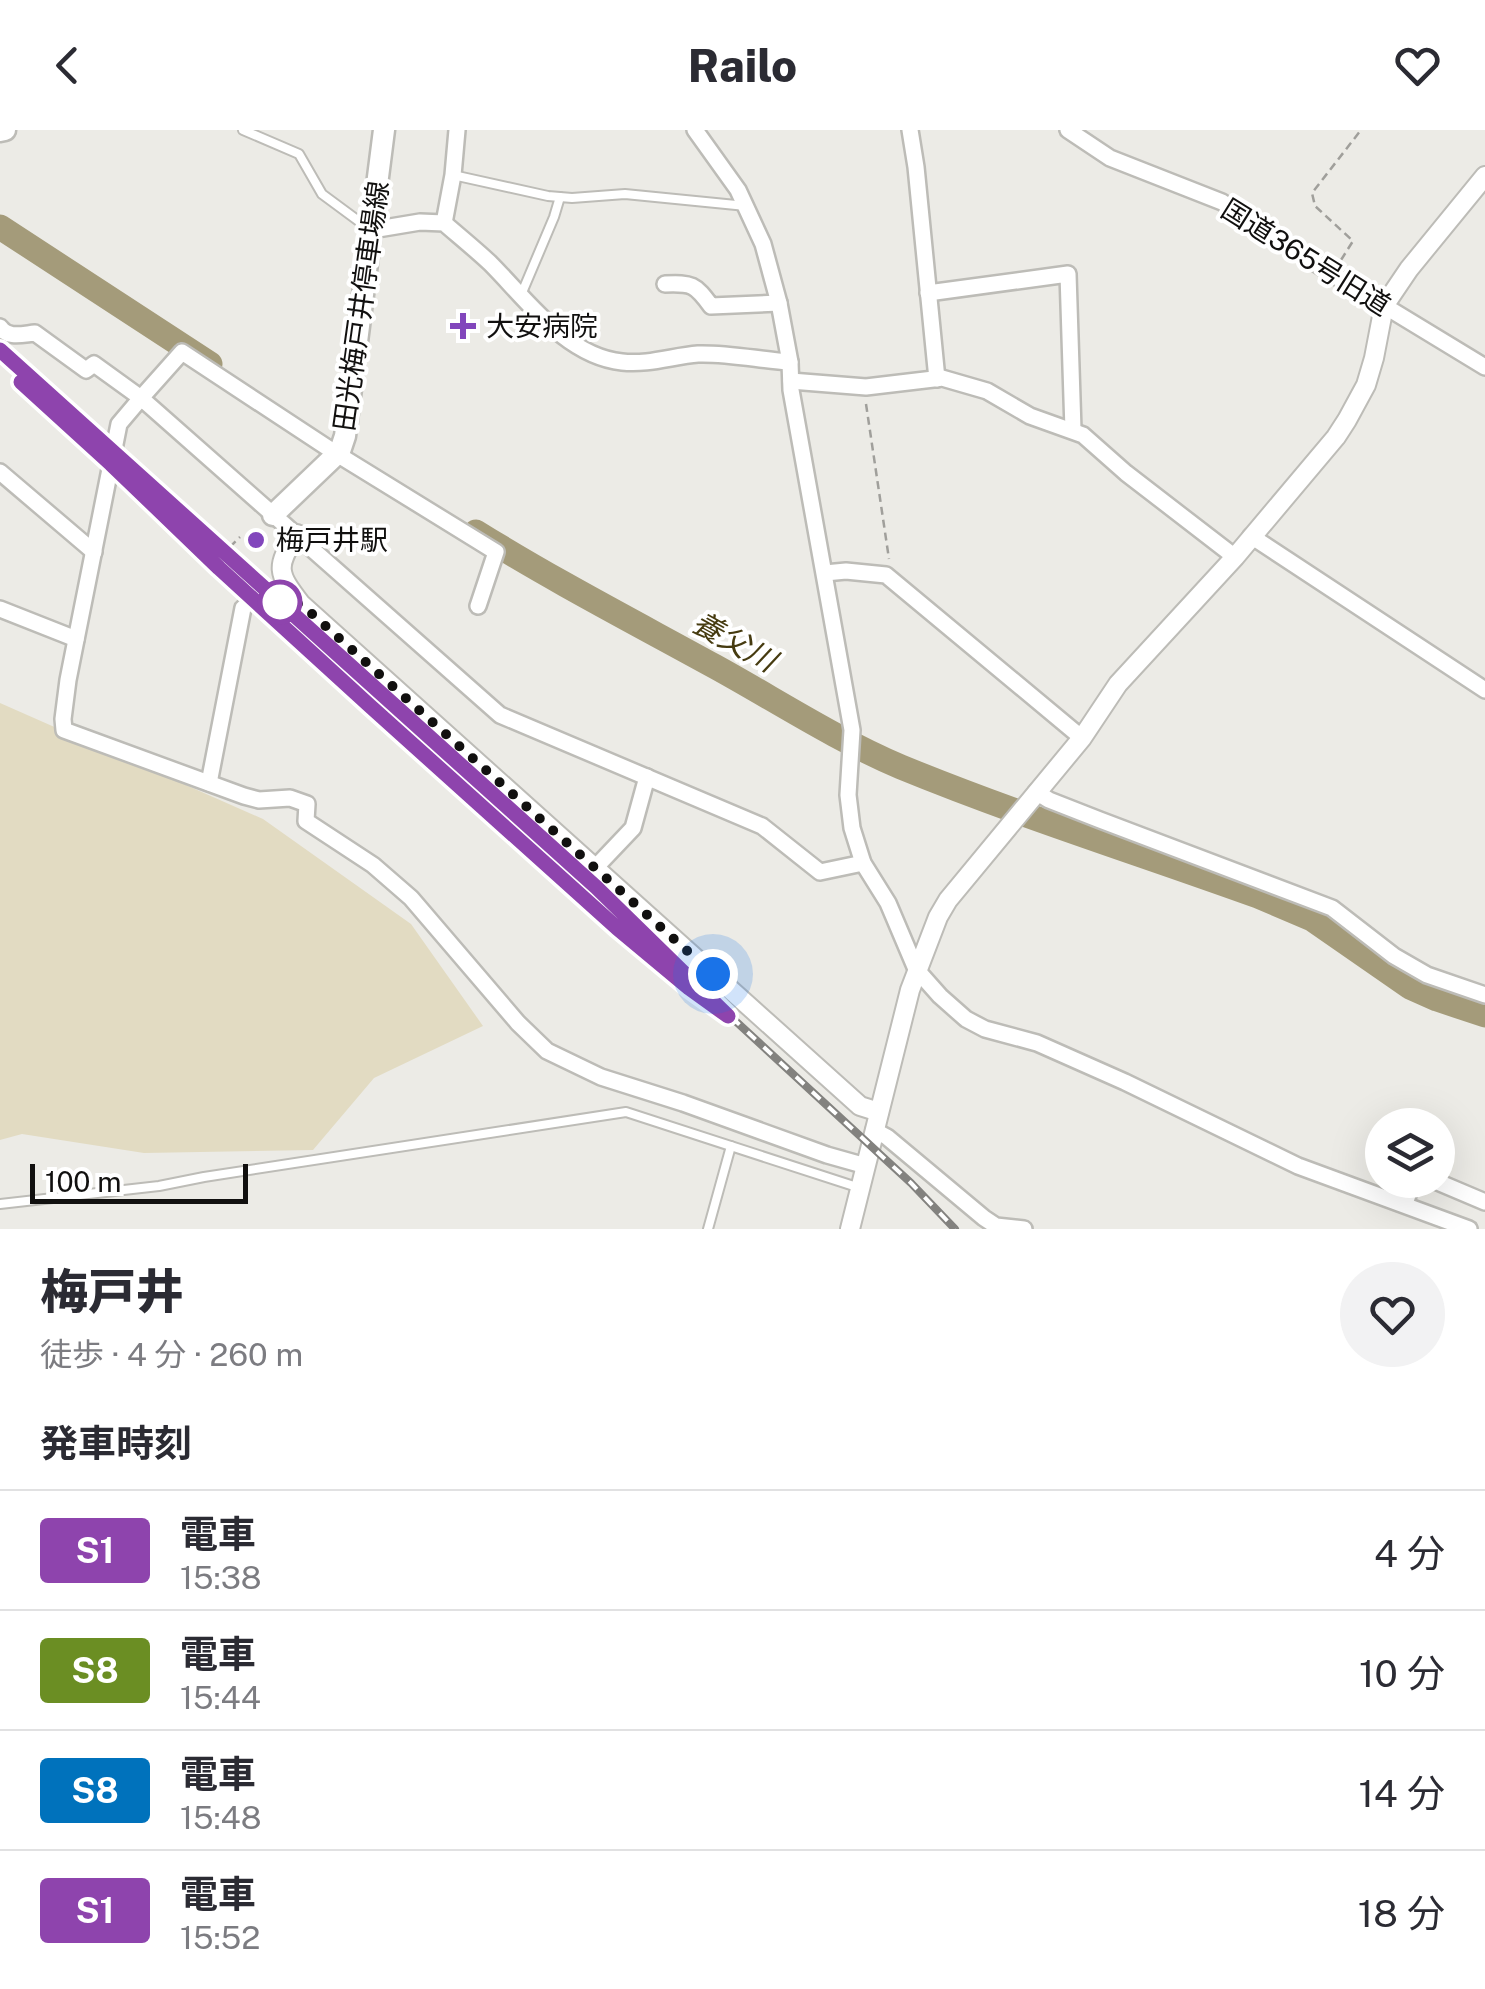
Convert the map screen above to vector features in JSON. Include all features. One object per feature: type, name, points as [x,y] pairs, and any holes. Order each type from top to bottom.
[{"type":"main road","name":"田光梅戸井停車場線","points":[[274,514],[340,447],[384,130]]},
{"type":"street","points":[[444,223],[457,130]]},
{"type":"street","points":[[696,130],[746,206],[763,244],[779,303],[852,730],[848,795],[852,828],[863,864],[888,903],[916,969],[966,1019],[985,1029],[1037,1043],[1298,1166],[1469,1229]]},
{"type":"street","points":[[910,130],[937,378]]},
{"type":"street","name":"国道365号旧道","points":[[1068,130],[1110,158],[1222,202],[1485,367]]},
{"type":"street","points":[[850,1229],[916,969],[948,900],[1082,738],[1118,684],[1252,536],[1348,420],[1366,385],[1384,306],[1485,176]]},
{"type":"street","points":[[372,230],[420,222],[444,223],[562,334],[604,358],[642,362],[709,354],[790,362]]},
{"type":"street","points":[[928,294],[1068,274],[1073,430]]},
{"type":"street","points":[[665,284],[695,286],[711,306],[779,303]]},
{"type":"street","points":[[0,327],[11,335],[35,332],[86,370],[94,364],[141,398],[500,715],[762,826],[820,872],[863,864]]},
{"type":"street","points":[[478,606],[496,552],[340,447],[182,352],[119,424],[76,640],[64,730],[259,800],[290,798],[308,804],[306,821],[372,865],[411,898],[547,1052],[601,1077],[866,1166]]},
{"type":"street","points":[[791,381],[866,387],[937,378],[986,391],[1030,416],[1083,435],[1234,556]]},
{"type":"street","points":[[0,472],[94,552]]},
{"type":"street","points":[[297,534],[282,559],[281,578],[301,604],[860,1106],[888,1137],[984,1218],[996,1226],[1024,1229]]},
{"type":"street","points":[[1252,536],[1485,690]]},
{"type":"street","points":[[825,573],[886,575],[1082,738]]},
{"type":"street","points":[[0,608],[76,640]]},
{"type":"street","points":[[209,782],[243,608]]},
{"type":"street","points":[[596,868],[633,828],[647,778]]},
{"type":"street","points":[[1033,795],[1332,908],[1394,956],[1427,975],[1485,996]]},
{"type":"street","points":[[1455,1189],[1485,1202]]},
{"type":"street","points":[[1405,1204],[1407,1198]]},
{"type":"lane","points":[[243,130],[299,154],[322,194],[372,230]]},
{"type":"lane","points":[[453,176],[560,198],[625,194],[746,206]]},
{"type":"lane","points":[[521,295],[560,198]]},
{"type":"lane","points":[[0,1204],[159,1186],[626,1112],[860,1188]]},
{"type":"lane","points":[[708,1229],[732,1146]]},
{"type":"path","points":[[1332,274],[1353,240],[1315,206],[1312,193],[1361,130]]},
{"type":"path","points":[[866,387],[889,562],[886,575]]},
{"type":"path","points":[[227,565],[219,558],[240,537]]},
{"type":"shaded area","points":[[0,703],[263,819],[411,924],[483,1026],[374,1078],[313,1150],[144,1153],[22,1134],[0,1140]]},
{"type":"waterway","name":"養父川","points":[[0,227],[210,364]]},
{"type":"waterway","name":"養父川","points":[[476,532],[877,756],[1312,919],[1410,987],[1485,1015]]},
{"type":"railway","points":[[0,350],[596,887],[955,1229]]},
{"type":"railway","points":[[200,549],[638,945]]},
{"type":"train","name":"S1","points":[[0,350],[596,887],[728,1016],[617,928],[219,568],[21,382]]},
{"type":"place","name":"大安病院","points":[[463,326]]},
{"type":"place","name":"梅戸井駅","points":[[256,540]]},
{"type":"route","points":[[280,602],[301,604],[713,974]]}]
